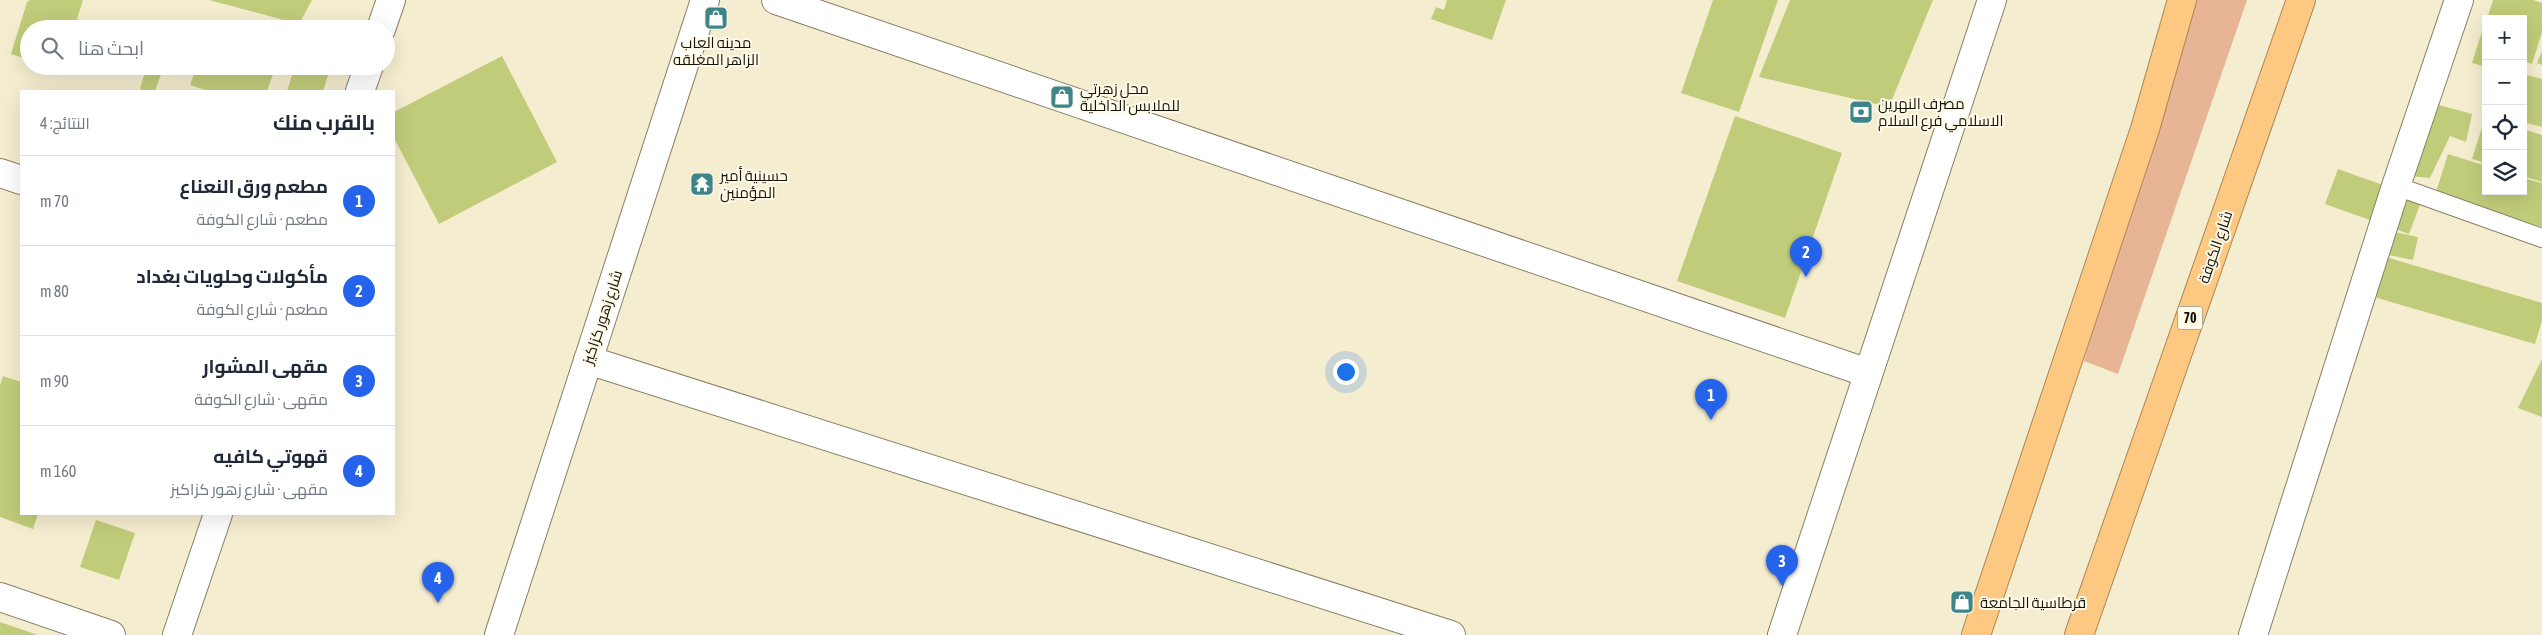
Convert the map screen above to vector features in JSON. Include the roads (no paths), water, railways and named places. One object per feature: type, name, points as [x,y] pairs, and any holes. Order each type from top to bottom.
[{"type":"highway","points":[[1976,635],[2145,129],[2182,0]]},
{"type":"highway","name":"شارع الكوفة","points":[[2079,635],[2301,0]]},
{"type":"street","points":[[384,20],[391,0]]},
{"type":"street","name":"شارع زهور كزاكيز","points":[[500,635],[704,0]]},
{"type":"street","points":[[776,0],[1868,373]]},
{"type":"street","points":[[1782,635],[1992,0]]},
{"type":"street","points":[[2253,635],[2396,186],[2459,0]]},
{"type":"street","points":[[360,90],[366,75]]},
{"type":"street","points":[[0,174],[20,180]]},
{"type":"street","points":[[588,360],[1451,635]]},
{"type":"street","points":[[177,635],[218,515]]},
{"type":"street","points":[[0,598],[111,635]]},
{"type":"lane","points":[[2396,186],[2542,238]]},
{"type":"place","name":"مدينه العاب الزاهر المغلقه","points":[[716,18]]},
{"type":"place","name":"محل زهرتي للملابس الداخلية","points":[[1062,97]]},
{"type":"place","name":"مصرف النهرين الاسلامي فرع السلام","points":[[1861,112]]},
{"type":"place","name":"حسينية أمير المؤمنين","points":[[702,184]]},
{"type":"place","name":"مأكولات وحلويات بغداد","points":[[1806,277]]},
{"type":"place","name":"مطعم ورق النعناع","points":[[1711,420]]},
{"type":"place","name":"مقهى المشوار","points":[[1782,586]]},
{"type":"place","name":"قرطاسية الجامعة","points":[[1962,602]]},
{"type":"place","name":"قهوتي كافيه","points":[[438,603]]}]
